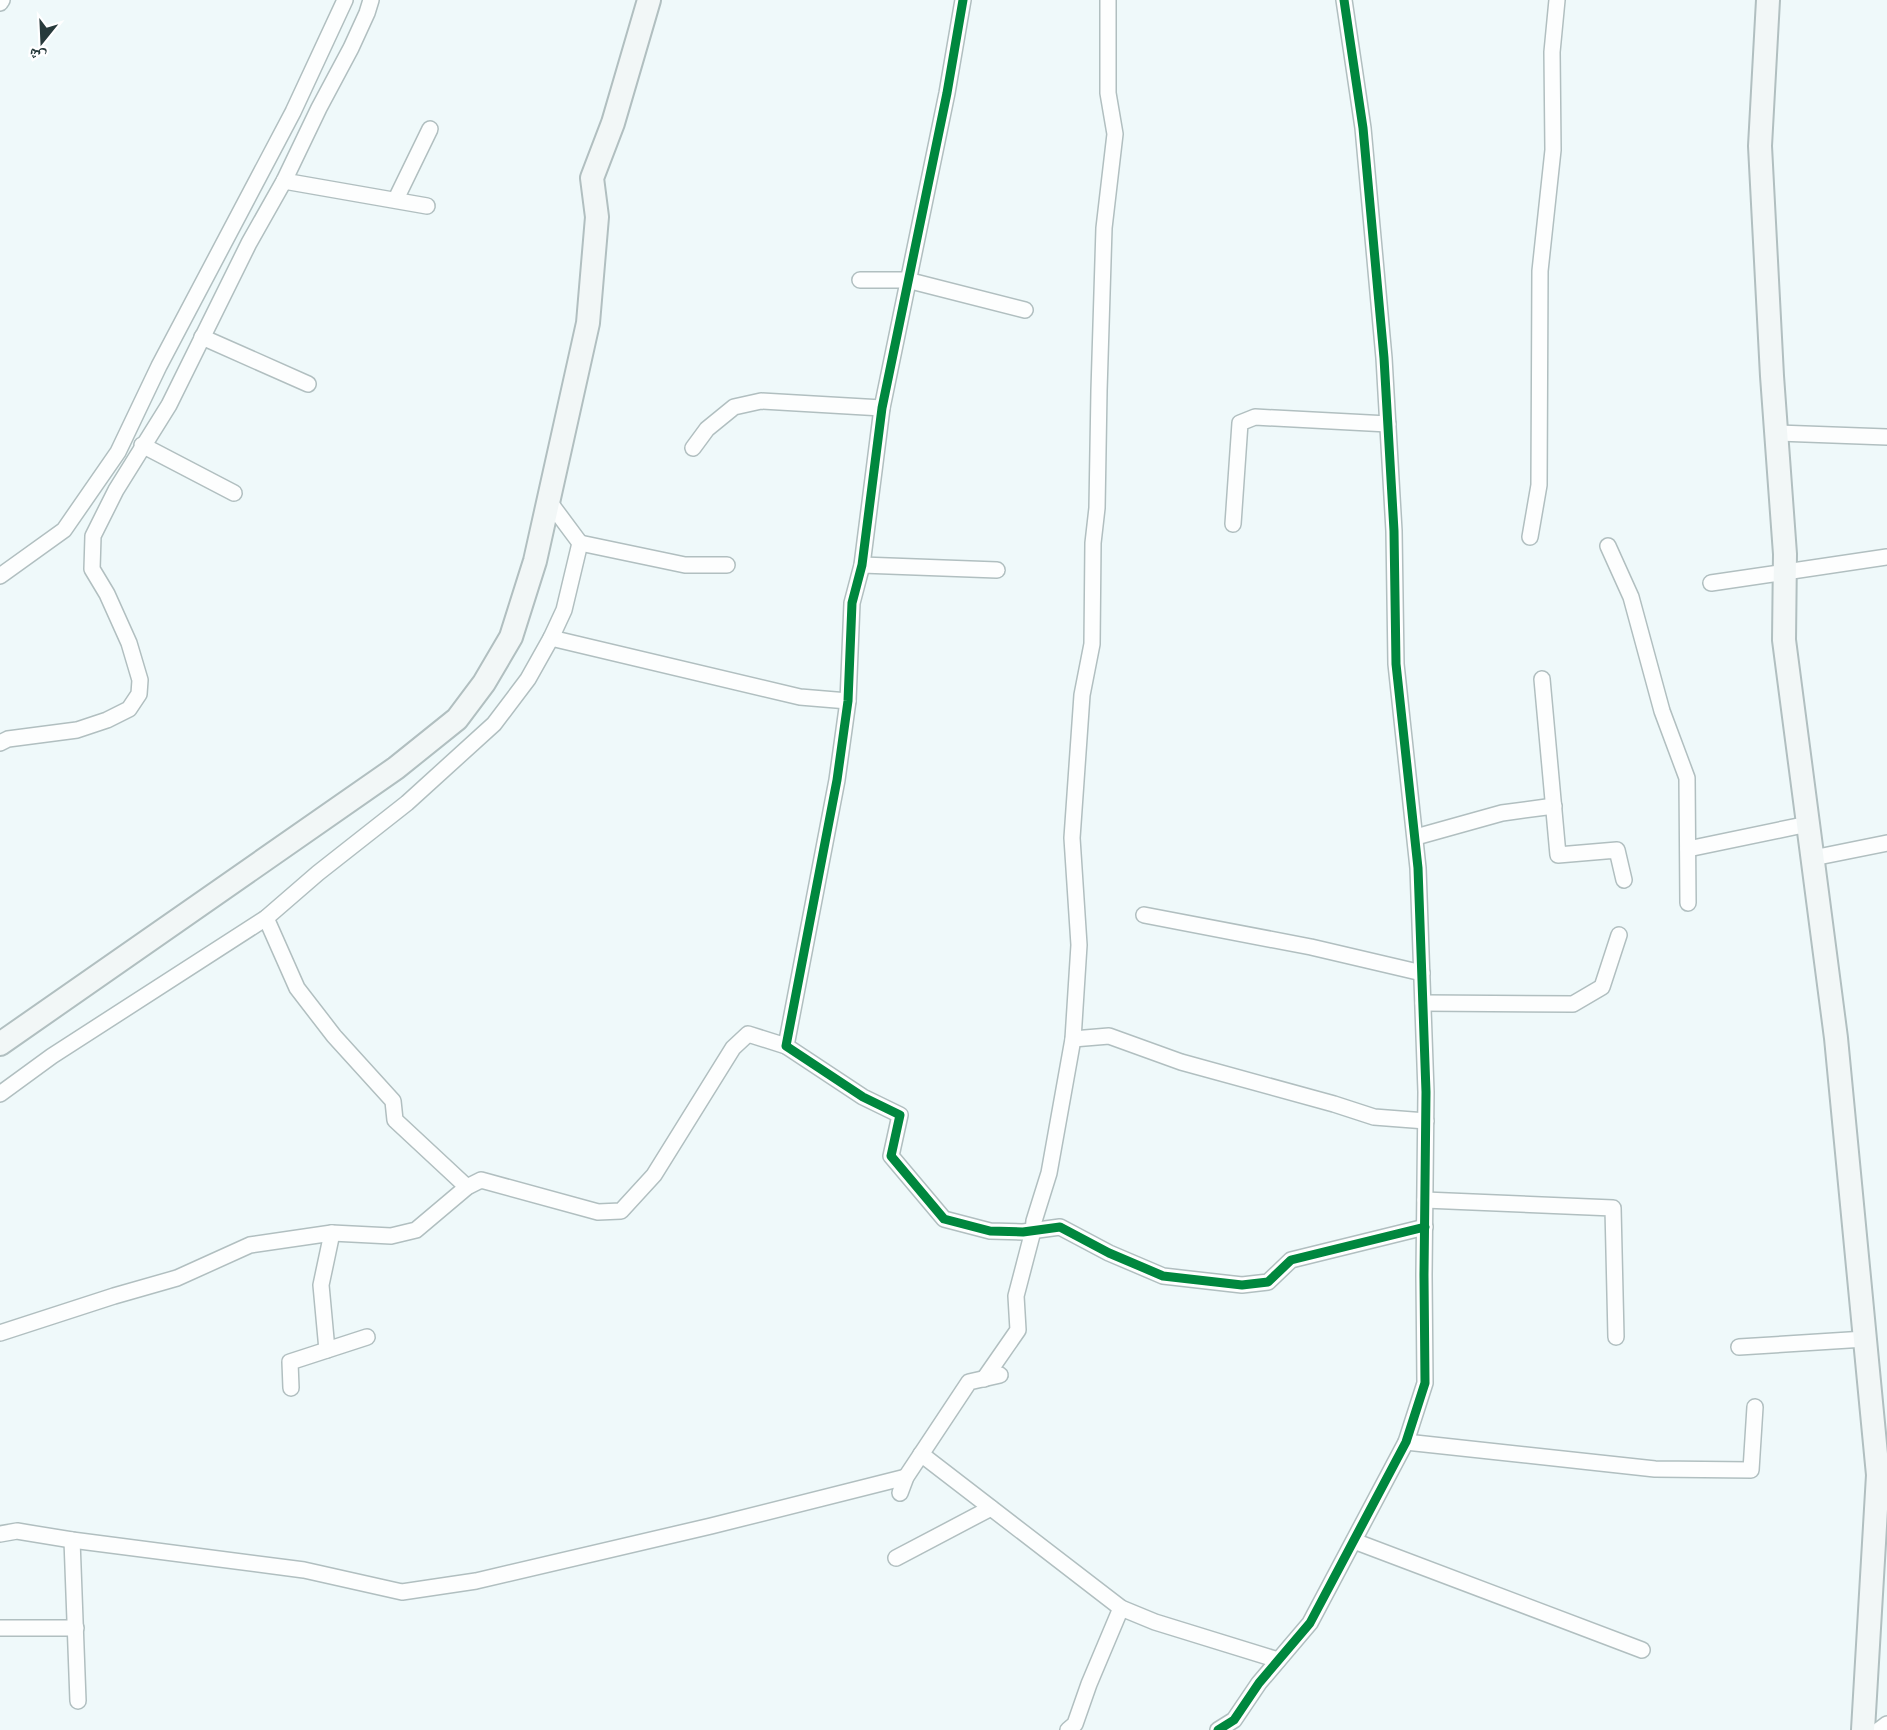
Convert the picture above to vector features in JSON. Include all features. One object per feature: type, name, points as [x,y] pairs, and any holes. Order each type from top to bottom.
[{"type":"street","points":[[0,576],[64,530],[118,452],[174,336],[293,112],[345,0]]},
{"type":"street","points":[[0,743],[8,739],[77,730],[108,720],[129,709],[139,694],[140,680],[129,643],[92,569],[93,536],[142,445],[169,405],[249,243],[284,181],[351,48],[371,0]]},
{"type":"street","points":[[0,1044],[396,768],[457,719],[484,683],[512,637],[535,561],[588,323],[597,217],[592,178],[614,123],[649,0]]},
{"type":"street","points":[[786,1046],[837,780],[848,701],[852,603],[862,565],[882,408],[947,93],[963,0]]},
{"type":"street","points":[[984,1379],[1018,1330],[1016,1296],[1034,1221],[1049,1173],[1073,1039],[1079,945],[1072,838],[1082,695],[1092,644],[1093,543],[1097,508],[1104,228],[1115,134],[1108,93],[1108,0]]},
{"type":"street","points":[[1219,1730],[1234,1720],[1259,1683],[1310,1623],[1406,1442],[1425,1383],[1426,1121],[1416,837],[1396,664],[1394,531],[1384,358],[1363,128],[1344,0]]},
{"type":"street","points":[[1530,537],[1539,485],[1540,271],[1553,150],[1552,52],[1557,0]]},
{"type":"street","points":[[1768,0],[1760,146],[1785,572],[1784,640],[1836,1038],[1878,1475],[1863,1730]]},
{"type":"street","points":[[396,200],[430,129]]},
{"type":"street","points":[[284,181],[428,206]]},
{"type":"street","points":[[860,280],[907,280],[1025,310]]},
{"type":"street","points":[[202,337],[308,384]]},
{"type":"street","points":[[693,448],[707,429],[734,407],[762,400],[882,408]]},
{"type":"street","points":[[1233,524],[1240,423],[1255,417],[1388,424]]},
{"type":"street","points":[[1776,433],[1887,437]]},
{"type":"street","points":[[142,445],[234,494]]},
{"type":"street","points":[[548,500],[580,543],[685,565],[727,565]]},
{"type":"street","points":[[0,1094],[52,1056],[266,918],[318,873],[407,803],[494,724],[528,679],[551,638],[564,610],[580,543]]},
{"type":"street","points":[[1608,546],[1631,597],[1662,711],[1687,778],[1688,903]]},
{"type":"street","points":[[1711,583],[1887,557]]},
{"type":"street","points":[[862,565],[997,570]]},
{"type":"street","points":[[551,638],[800,697],[848,701]]},
{"type":"street","points":[[1542,679],[1558,855],[1617,850],[1624,880]]},
{"type":"street","points":[[1416,837],[1502,813],[1554,806]]},
{"type":"street","points":[[1688,849],[1808,824]]},
{"type":"street","points":[[1813,858],[1887,843]]},
{"type":"street","points":[[1144,915],[1311,947],[1422,972]]},
{"type":"street","points":[[266,918],[297,988],[334,1036],[393,1101],[395,1120],[467,1186]]},
{"type":"street","points":[[1423,1003],[1573,1004],[1602,987],[1619,935]]},
{"type":"street","points":[[0,1333],[177,1278],[250,1245],[332,1233],[391,1236],[416,1230],[467,1186],[480,1180],[598,1212],[621,1210],[654,1175],[733,1048],[748,1034],[786,1046],[863,1097],[900,1115],[891,1156],[944,1219],[990,1231],[1060,1227],[1109,1253],[1163,1276],[1242,1285],[1268,1282],[1291,1260],[1425,1227]]},
{"type":"street","points":[[1073,1039],[1109,1036],[1181,1062],[1374,1117],[1426,1121]]},
{"type":"street","points":[[1425,1200],[1613,1208],[1616,1337]]},
{"type":"street","points":[[327,1350],[321,1286],[332,1233]]},
{"type":"street","points":[[291,1388],[290,1362],[367,1336]]},
{"type":"street","points":[[1739,1347],[1865,1339]]},
{"type":"street","points":[[900,1493],[906,1477],[969,1382],[1000,1375]]},
{"type":"street","points":[[1406,1442],[1654,1468],[1751,1470],[1755,1407]]},
{"type":"street","points":[[921,1454],[1121,1608],[1155,1622],[1278,1660]]},
{"type":"street","points":[[0,1534],[16,1531],[304,1570],[402,1592],[487,1578],[711,1526],[906,1477]]},
{"type":"street","points":[[896,1558],[991,1508]]},
{"type":"street","points":[[72,1540],[78,1701]]},
{"type":"street","points":[[1354,1541],[1642,1650]]},
{"type":"street","points":[[1068,1730],[1075,1724],[1121,1608]]},
{"type":"street","points":[[0,1628],[75,1628]]},
{"type":"street","points":[[1879,1730],[1887,1724]]},
{"type":"cycle path","points":[[963,0],[947,93],[882,408],[862,565],[852,603],[848,701],[837,780],[786,1046],[863,1097],[900,1115],[891,1156],[944,1219],[990,1231],[1023,1232],[1060,1227],[1109,1253],[1163,1276],[1242,1285],[1268,1282],[1291,1260],[1425,1227]]},
{"type":"cycle path","points":[[1218,1730],[1234,1720],[1259,1683],[1310,1623],[1406,1442],[1425,1383],[1426,1092],[1418,868],[1396,664],[1394,531],[1384,358],[1363,128],[1344,0]]}]
